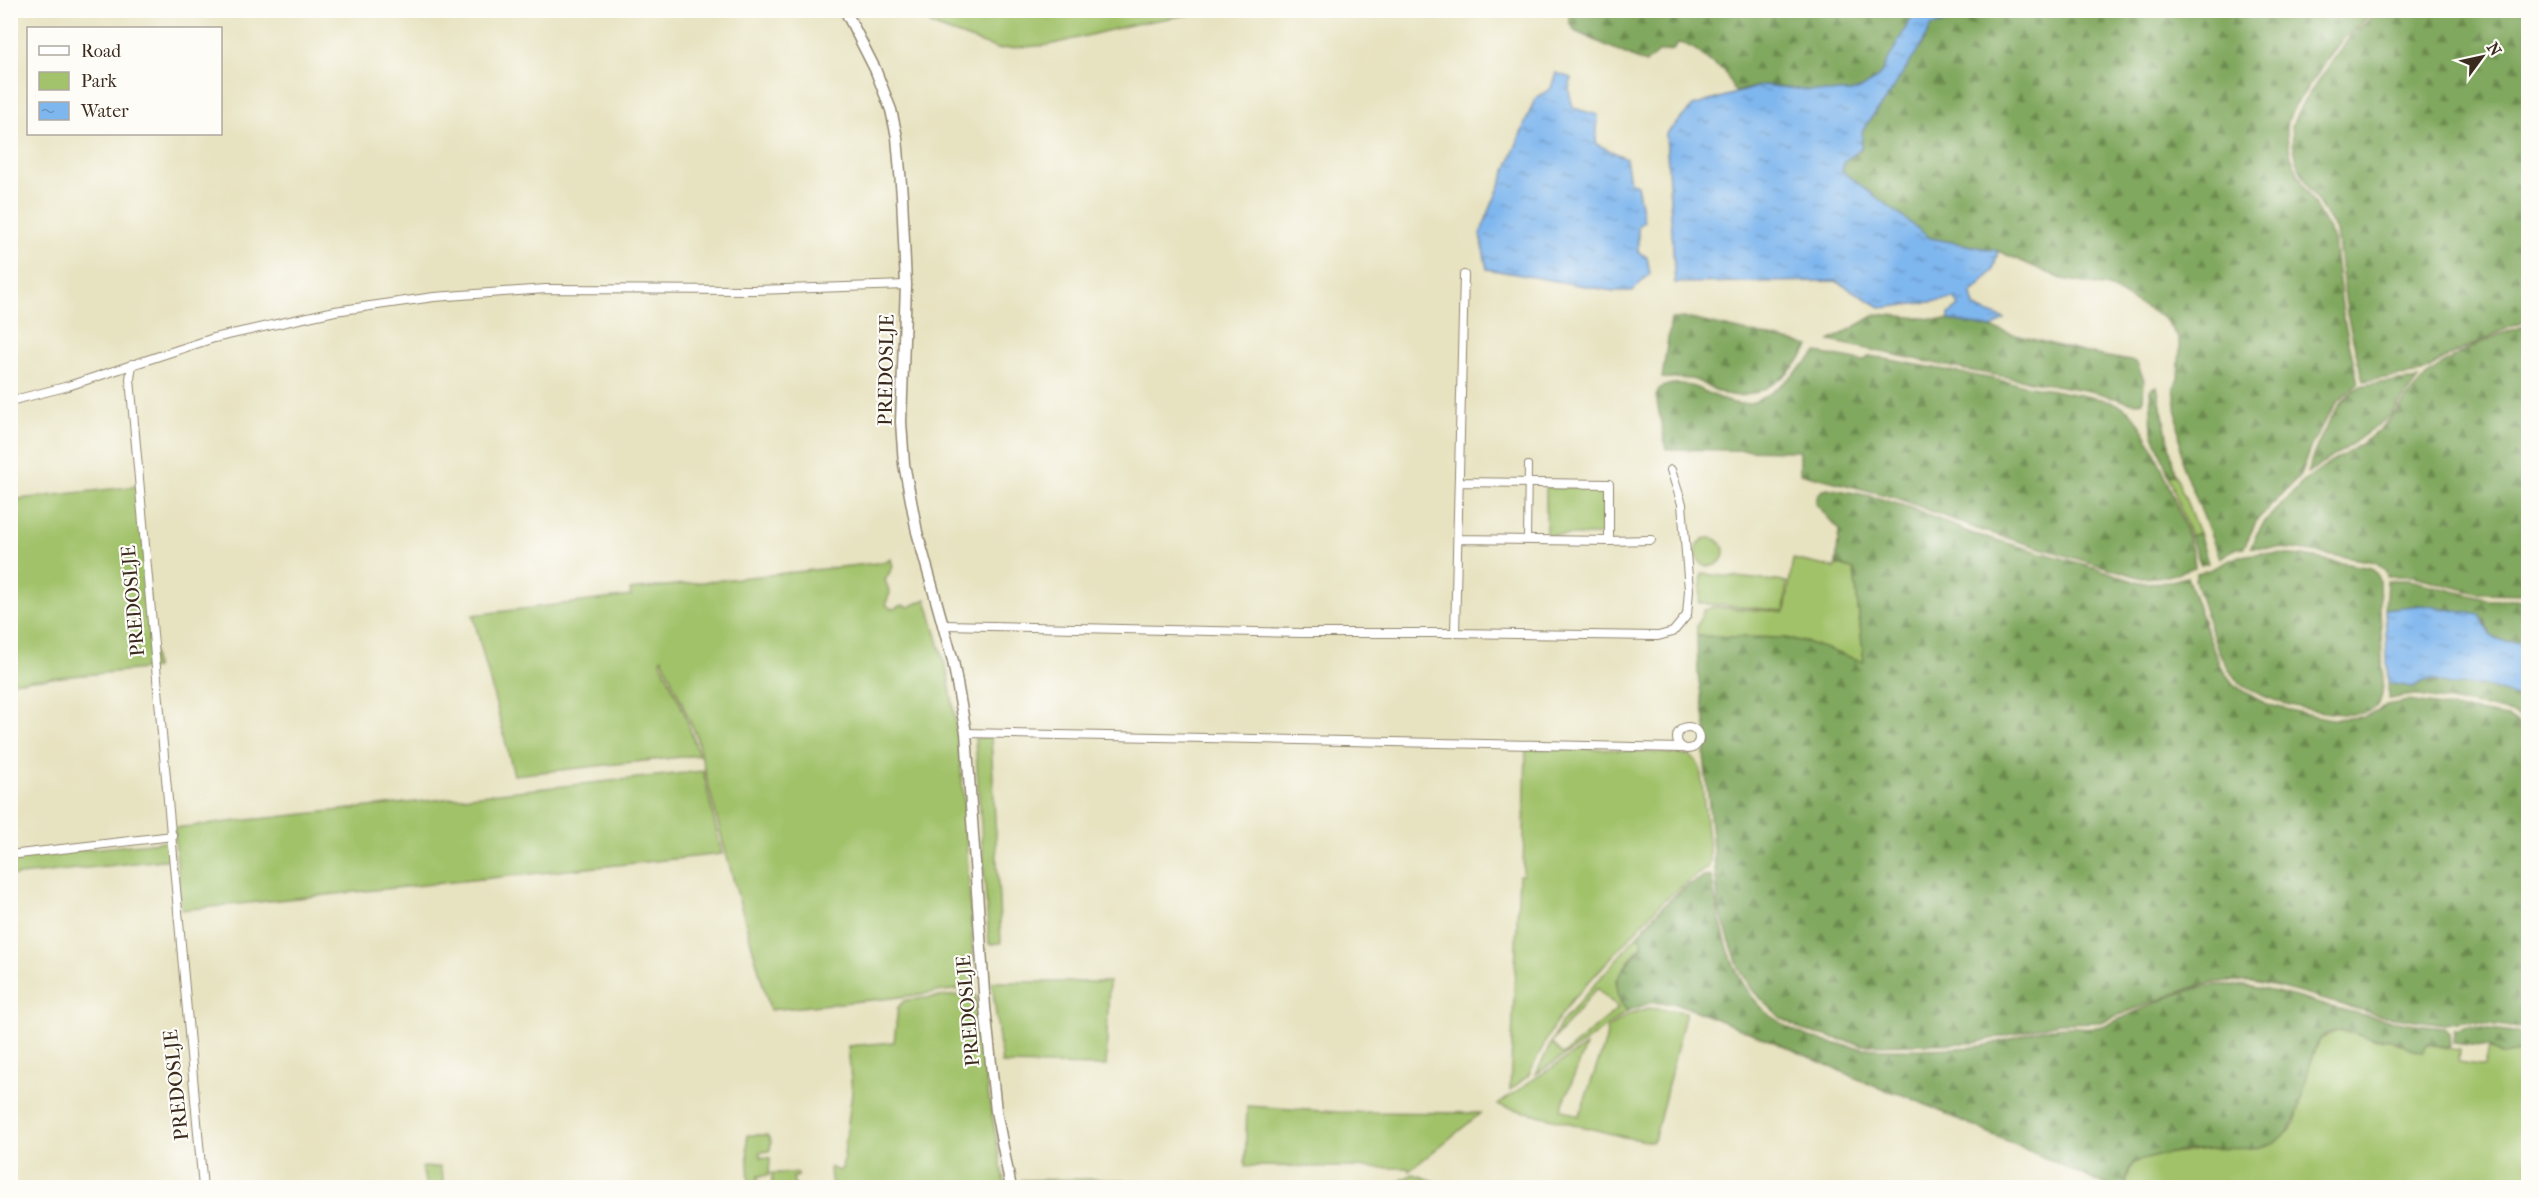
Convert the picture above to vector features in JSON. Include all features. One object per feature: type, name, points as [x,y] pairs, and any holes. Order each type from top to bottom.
[{"type":"street","name":"PREDOSLJE","points":[[845,10],[875,69],[891,110],[897,137],[906,285],[901,412],[904,464],[917,532],[945,625],[966,733],[986,1019],[996,1111],[1011,1188]]},
{"type":"street","points":[[1455,633],[1464,275]]},
{"type":"street","points":[[10,401],[77,384],[214,338],[335,311],[491,291],[752,290],[906,285]]},
{"type":"street","name":"PREDOSLJE","points":[[132,364],[130,379],[203,1188]]},
{"type":"street","points":[[1527,540],[1528,465]]},
{"type":"street","points":[[945,625],[1302,633],[1658,636],[1673,632],[1687,615],[1689,590],[1682,504],[1671,470]]},
{"type":"street","points":[[1460,482],[1609,484],[1610,541]]},
{"type":"street","points":[[1458,538],[1651,540]]},
{"type":"street","points":[[966,733],[1690,749],[1695,747],[1699,738],[1697,733],[1684,728],[1677,737],[1654,747]]},
{"type":"street","points":[[1677,737],[1682,748]]},
{"type":"street","points":[[10,855],[173,836]]},
{"type":"green space","points":[[1569,10],[1915,11],[1880,75],[1863,88],[1851,92],[1821,92],[1763,85],[1735,92],[1724,70],[1685,44],[1678,43],[1673,50],[1659,52],[1646,63],[1576,32],[1569,22]]},
{"type":"green space","points":[[2381,10],[2528,11],[2528,321],[2510,327],[2447,357],[2422,373],[2363,381],[2347,314],[2337,232],[2309,188],[2297,162],[2292,125],[2302,104],[2351,35]]},
{"type":"green space","points":[[915,11],[1210,11],[1135,24],[1049,45],[998,49],[934,26]]},
{"type":"green space","points":[[1945,11],[2375,11],[2340,42],[2296,104],[2287,122],[2291,157],[2304,186],[2334,239],[2343,315],[2358,383],[2337,403],[2310,448],[2300,476],[2257,520],[2244,547],[2236,548],[2220,558],[2183,469],[2174,387],[2178,379],[2180,348],[2178,338],[2164,318],[2108,287],[2062,279],[1998,251],[1930,238],[1842,171],[1843,164],[1848,157],[1860,150],[1862,146],[1861,132],[1893,89],[1905,67],[1923,43],[1931,26],[1946,14]]},
{"type":"green space","points":[[1877,314],[1966,322],[2086,353],[2136,362],[2144,380],[2143,402],[2126,401],[2095,392],[1966,370],[1830,341]]},
{"type":"green space","points":[[1686,318],[1810,346],[1794,366],[1774,384],[1751,394],[1738,396],[1725,394],[1695,380],[1662,378],[1671,319]]},
{"type":"green space","points":[[2528,325],[2528,594],[2476,593],[2414,576],[2387,576],[2386,571],[2376,562],[2293,549],[2251,547],[2266,521],[2303,482],[2381,428],[2433,371],[2472,347]]},
{"type":"green space","points":[[1817,353],[1863,361],[1870,356],[2111,401],[2121,406],[2132,414],[2141,426],[2160,465],[2188,537],[2195,567],[2168,576],[2142,578],[1977,529],[1897,498],[1800,473],[1800,451],[1666,449],[1656,396],[1659,389],[1671,384],[1683,384],[1731,402],[1742,404],[1754,402],[1779,387]]},
{"type":"green space","points":[[2418,379],[2390,416],[2307,473],[2315,451],[2335,412],[2352,392],[2365,385]]},
{"type":"green space","points":[[2157,386],[2175,473],[2169,476],[2152,431],[2150,390]]},
{"type":"green space","points":[[2175,473],[2199,533],[2190,536],[2169,476]]},
{"type":"green space","points":[[138,486],[155,668],[11,682],[10,500]]},
{"type":"green space","points":[[1546,487],[1601,487],[1603,489],[1603,533],[1601,535],[1548,535],[1546,532]]},
{"type":"green space","points":[[1827,488],[1871,496],[1908,507],[1971,533],[2097,568],[2139,583],[2168,582],[2187,577],[2219,665],[2234,685],[2269,705],[2332,719],[2364,717],[2379,711],[2386,705],[2409,701],[2508,717],[2528,729],[2528,1029],[2465,1021],[2445,1024],[2378,1015],[2286,989],[2253,982],[2230,981],[2191,988],[2100,1022],[2059,1023],[1974,1043],[1863,1045],[1802,1030],[1781,1018],[1753,991],[1740,970],[1719,909],[1704,754],[1708,740],[1698,675],[1697,636],[1785,638],[1806,642],[1864,662],[1854,570],[1836,564],[1839,530],[1816,504],[1819,494]]},
{"type":"green space","points":[[2199,533],[2208,563],[2201,565],[2190,536]]},
{"type":"green space","points":[[1710,538],[1720,542],[1724,552],[1720,562],[1710,566],[1700,562],[1696,552],[1700,542]]},
{"type":"green space","points":[[2263,553],[2303,556],[2371,568],[2376,573],[2379,581],[2383,685],[2377,707],[2362,713],[2346,714],[2305,709],[2249,689],[2231,673],[2213,637],[2195,579],[2197,573],[2239,556]]},
{"type":"green space","points":[[891,559],[893,567],[885,580],[890,593],[886,603],[893,609],[902,605],[909,607],[926,599],[948,675],[957,730],[964,803],[975,987],[770,1010],[722,839],[696,735],[662,658],[660,660],[685,715],[699,755],[514,775],[473,615],[631,596],[630,590],[886,562]]},
{"type":"green space","points":[[1793,559],[1835,568],[1836,564],[1854,570],[1864,662],[1806,642],[1785,638],[1697,636],[1697,626],[1704,610],[1713,607],[1785,612]]},
{"type":"green space","points":[[1702,574],[1787,582],[1784,611],[1699,603]]},
{"type":"green space","points":[[2410,580],[2489,600],[2528,600],[2528,644],[2498,640],[2490,636],[2485,620],[2422,605],[2385,609],[2387,581]]},
{"type":"green space","points":[[2434,680],[2449,684],[2483,685],[2522,698],[2528,701],[2528,721],[2504,710],[2413,695],[2388,699],[2388,683],[2413,687],[2424,681]]},
{"type":"green space","points":[[991,737],[1001,943],[989,944],[975,738]]},
{"type":"green space","points":[[1526,749],[1604,749],[1688,755],[1694,758],[1701,774],[1710,859],[1709,866],[1664,900],[1572,1000],[1553,1027],[1528,1076],[1510,1090],[1519,875],[1523,875]]},
{"type":"green space","points":[[703,771],[722,854],[181,910],[174,828]]},
{"type":"green space","points":[[167,843],[171,848],[172,859],[11,876],[10,857]]},
{"type":"green space","points":[[1711,876],[1721,924],[1732,960],[1752,997],[1771,1016],[1792,1029],[1816,1039],[1841,1045],[1895,1049],[1988,1045],[2048,1029],[2101,1026],[2188,991],[2216,985],[2231,985],[2274,991],[2373,1017],[2443,1027],[2449,1033],[2450,1047],[2426,1044],[2423,1051],[2418,1051],[2388,1038],[2372,1038],[2345,1031],[2328,1033],[2319,1041],[2313,1053],[2295,1119],[2286,1133],[2273,1143],[2249,1148],[2183,1151],[2141,1160],[2131,1166],[2124,1187],[2110,1187],[1906,1096],[1876,1087],[1789,1048],[1676,1003],[1650,1003],[1627,1011],[1620,999],[1617,982],[1624,968],[1643,945],[1637,936],[1677,893]]},
{"type":"green space","points":[[1637,936],[1641,939],[1643,945],[1632,956],[1616,981],[1620,1002],[1627,1011],[1583,1044],[1536,1074],[1551,1043],[1563,1055],[1618,1008],[1597,988],[1551,1042],[1561,1023]]},
{"type":"green space","points":[[992,982],[1109,982],[1106,1066],[1002,1064]]},
{"type":"green space","points":[[970,994],[976,996],[985,1076],[1005,1187],[837,1187],[831,1181],[830,1167],[838,1171],[842,1169],[852,1092],[848,1046],[894,1042],[898,1007],[905,1000]]},
{"type":"green space","points":[[1648,1008],[1686,1012],[1655,1138],[1652,1142],[1498,1105],[1529,1082],[1586,1046],[1561,1109],[1579,1116],[1605,1043],[1608,1028],[1629,1014]]},
{"type":"green space","points":[[2468,1026],[2528,1034],[2528,1045],[2519,1052],[2504,1055],[2489,1047],[2453,1043],[2454,1030]]},
{"type":"green space","points":[[2339,1030],[2373,1039],[2391,1039],[2399,1045],[2426,1044],[2460,1050],[2459,1062],[2485,1066],[2489,1048],[2504,1055],[2519,1052],[2528,1045],[2528,1187],[2124,1188],[2135,1162],[2161,1154],[2272,1143],[2289,1131],[2295,1123],[2309,1068],[2320,1039]]},
{"type":"green space","points":[[1247,1106],[1338,1112],[1481,1113],[1409,1171],[1408,1168],[1245,1166]]},
{"type":"green space","points":[[747,1135],[767,1135],[771,1141],[770,1151],[760,1152],[760,1157],[770,1158],[769,1175],[758,1176],[758,1187],[749,1187]]},
{"type":"green space","points":[[422,1167],[440,1167],[445,1187],[426,1187]]},
{"type":"green space","points":[[772,1173],[798,1173],[798,1176],[793,1178],[795,1186],[807,1187],[772,1187]]},
{"type":"green space","points":[[1413,1174],[1453,1187],[1388,1187]]},
{"type":"green space","points":[[1091,1179],[1240,1187],[1022,1188],[1021,1180]]},
{"type":"green space","points":[[1244,1185],[1366,1187],[1370,1187],[1244,1188]]},
{"type":"water","points":[[1915,11],[1945,11],[1946,20],[1931,26],[1893,89],[1863,130],[1861,147],[1847,159],[1842,171],[1930,238],[1998,251],[1993,271],[1972,293],[1974,307],[2005,319],[1992,328],[1949,320],[1949,314],[1959,306],[1955,299],[1882,308],[1836,281],[1675,283],[1666,134],[1693,106],[1763,85],[1821,92],[1851,92],[1863,88],[1880,75]]},
{"type":"water","points":[[1556,73],[1571,78],[1569,91],[1573,108],[1598,115],[1596,144],[1626,158],[1630,182],[1637,185],[1644,221],[1638,226],[1638,252],[1647,257],[1650,274],[1632,291],[1613,291],[1487,269],[1480,234],[1535,99],[1551,88]]},
{"type":"water","points":[[2422,605],[2480,615],[2491,636],[2498,640],[2528,644],[2528,701],[2483,685],[2449,685],[2433,680],[2424,681],[2413,687],[2388,683],[2385,609]]}]
